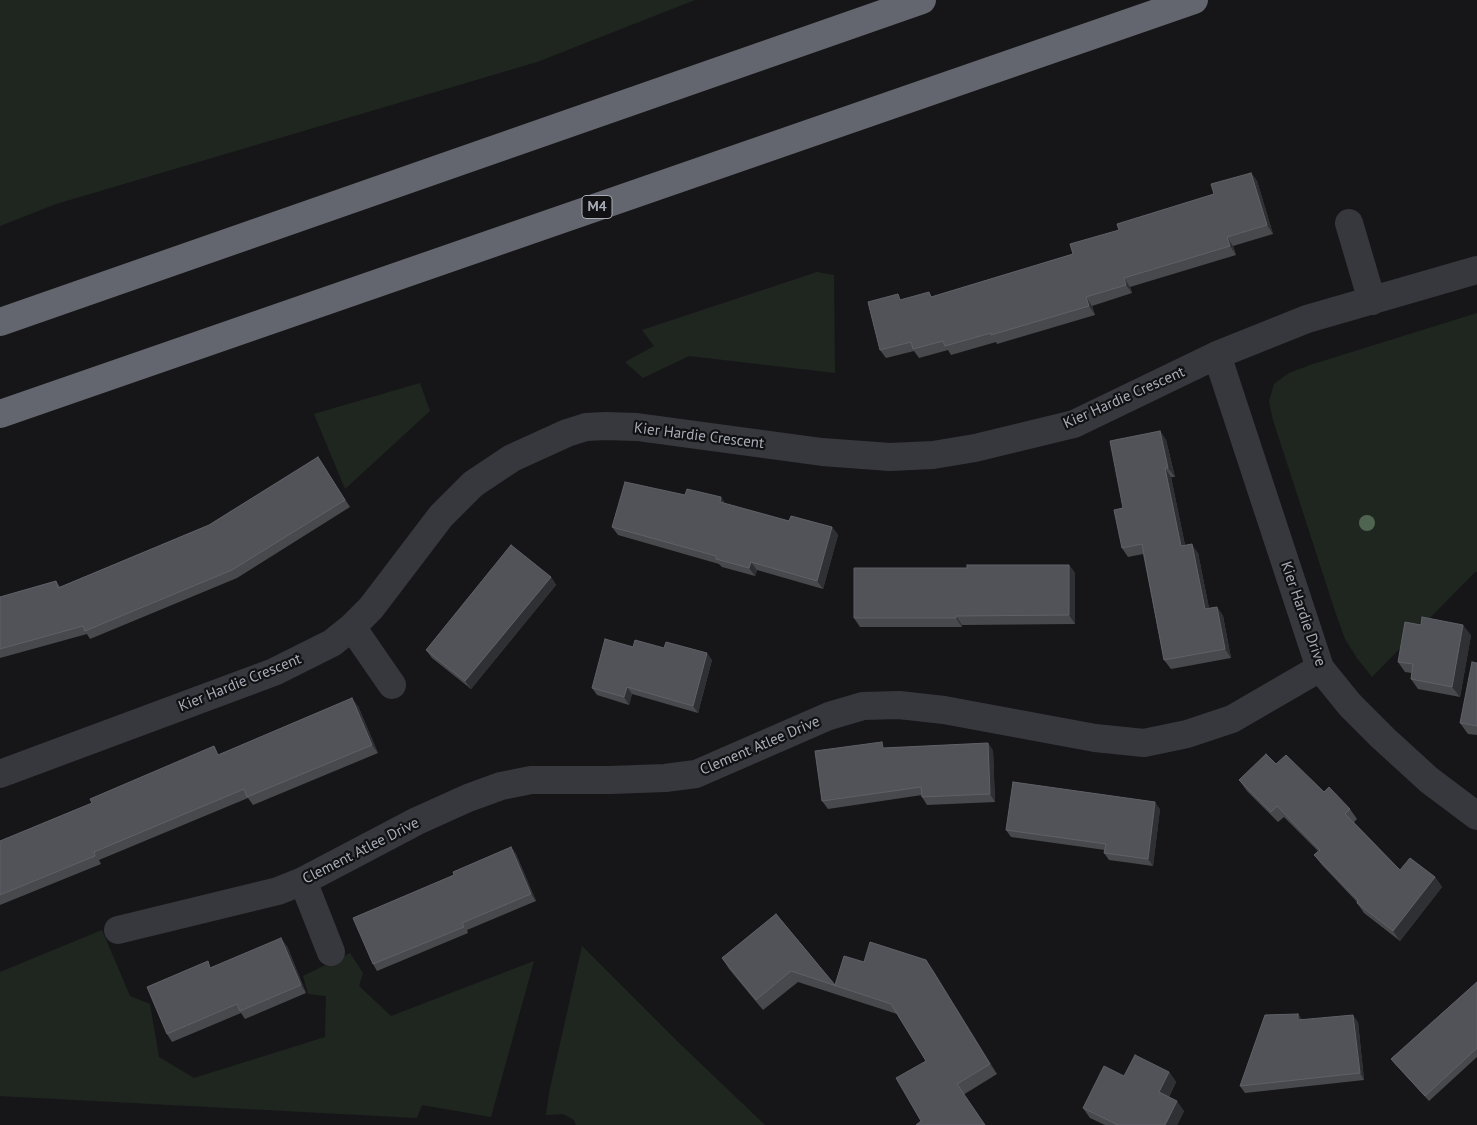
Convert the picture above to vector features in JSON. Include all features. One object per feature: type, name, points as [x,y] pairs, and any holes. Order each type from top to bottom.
[{"type":"highway","points":[[0,322],[922,0]]},
{"type":"highway","name":"M4","points":[[0,414],[1194,0]]},
{"type":"street","points":[[1349,223],[1372,301]]},
{"type":"street","name":"Kier Hardie Crescent","points":[[0,774],[274,672],[332,643],[352,628],[371,608],[441,516],[472,484],[512,458],[567,433],[586,427],[637,427],[822,452],[890,457],[933,455],[975,448],[1074,424],[1217,355],[1307,319],[1477,270]]},
{"type":"street","name":"Kier Hardie Drive","points":[[1217,355],[1320,668],[1350,705],[1383,738],[1429,780],[1477,816]]},
{"type":"street","points":[[352,628],[392,685]]},
{"type":"street","name":"Clement Atlee Drive","points":[[118,930],[256,897],[303,882],[417,821],[468,798],[501,786],[531,780],[665,778],[696,774],[829,716],[863,706],[900,705],[944,710],[1095,738],[1144,743],[1187,734],[1232,718],[1320,668]]},
{"type":"street","points":[[303,882],[332,952]]},
{"type":"shaded area","points":[[0,0],[695,0],[537,62],[56,204],[0,226]]},
{"type":"shaded area","points":[[817,272],[834,275],[835,373],[689,356],[643,378],[625,362],[654,346],[642,330]]},
{"type":"shaded area","points":[[1477,313],[1477,572],[1372,677],[1345,639],[1273,420],[1269,401],[1274,384],[1289,373]]},
{"type":"shaded area","points":[[420,383],[430,411],[345,489],[314,414]]},
{"type":"shaded area","points":[[102,930],[130,996],[150,1004],[159,1057],[194,1078],[325,1037],[326,996],[308,994],[303,976],[350,953],[363,973],[359,986],[391,1016],[534,961],[491,1117],[422,1105],[417,1118],[0,1096],[0,972]]},
{"type":"shaded area","points":[[582,946],[765,1125],[576,1125],[574,1120],[563,1114],[546,1115],[550,1088]]},
{"type":"building","points":[[1251,173],[1267,225],[1227,237],[1230,246],[1124,278],[1126,285],[1086,297],[1089,306],[991,335],[991,333],[945,346],[943,341],[913,349],[911,342],[880,350],[868,302],[898,294],[900,300],[929,292],[931,297],[1073,254],[1070,244],[1119,230],[1117,224],[1214,194],[1211,184]]},
{"type":"building","points":[[1160,431],[1168,468],[1165,468],[1181,546],[1192,544],[1205,609],[1217,607],[1225,649],[1164,660],[1142,544],[1122,548],[1114,510],[1123,508],[1110,441]]},
{"type":"building","points":[[318,457],[345,500],[232,570],[85,631],[83,626],[0,649],[0,597],[56,581],[58,588],[209,525]]},
{"type":"building","points":[[625,482],[685,495],[687,489],[721,497],[720,502],[789,521],[791,516],[832,527],[817,581],[751,562],[749,568],[716,559],[716,556],[612,527]]},
{"type":"building","points":[[511,545],[551,577],[465,681],[426,650]]},
{"type":"building","points":[[967,565],[1069,565],[1069,615],[854,618],[854,568],[967,568]]},
{"type":"building","points":[[1422,617],[1463,625],[1452,687],[1411,679],[1413,664],[1398,662],[1405,622],[1421,625]]},
{"type":"building","points":[[605,639],[633,647],[635,640],[664,648],[666,642],[707,653],[693,706],[627,687],[624,697],[592,688]]},
{"type":"building","points":[[1472,662],[1477,663],[1477,726],[1460,723]]},
{"type":"building","points":[[352,698],[372,745],[247,797],[244,789],[94,852],[95,856],[0,895],[0,841],[92,803],[90,799],[214,746],[218,755]]},
{"type":"building","points":[[882,742],[883,748],[988,743],[990,794],[922,797],[921,787],[822,801],[815,751]]},
{"type":"building","points":[[1266,754],[1276,764],[1286,755],[1324,792],[1329,787],[1350,809],[1345,814],[1400,870],[1410,858],[1435,877],[1393,931],[1357,903],[1358,900],[1314,855],[1320,850],[1277,806],[1271,812],[1239,780]]},
{"type":"building","points":[[1013,782],[1155,802],[1148,859],[1104,853],[1106,844],[1006,830]]},
{"type":"building","points":[[511,847],[531,894],[462,923],[464,927],[373,964],[353,918],[454,875],[453,872]]},
{"type":"building","points":[[776,914],[835,985],[844,956],[864,962],[870,942],[926,960],[990,1064],[957,1084],[985,1125],[916,1125],[921,1121],[896,1078],[926,1061],[891,1004],[791,971],[756,1000],[722,958]]},
{"type":"building","points":[[281,938],[301,985],[240,1011],[237,1004],[167,1034],[147,987],[208,961],[210,968]]},
{"type":"building","points":[[1477,982],[1477,1048],[1425,1096],[1391,1059]]},
{"type":"building","points":[[1298,1014],[1298,1020],[1353,1015],[1360,1073],[1240,1086],[1265,1015]]},
{"type":"building","points":[[1135,1055],[1169,1072],[1159,1092],[1177,1101],[1165,1125],[1118,1125],[1083,1108],[1104,1066],[1124,1076]]}]
